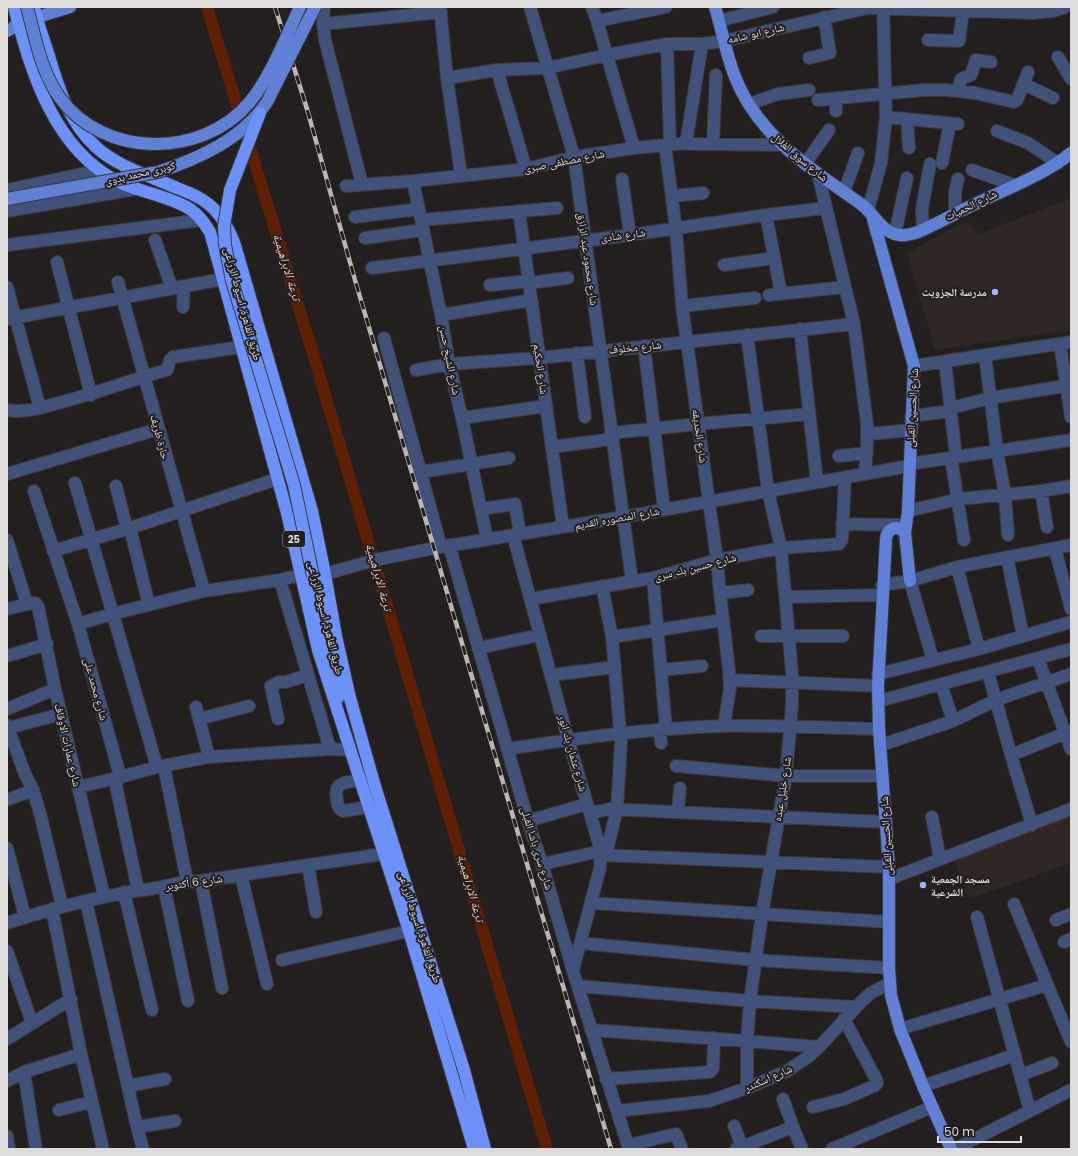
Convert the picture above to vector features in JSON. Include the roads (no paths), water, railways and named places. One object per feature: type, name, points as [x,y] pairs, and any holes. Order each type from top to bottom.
[{"type":"highway","name":"طريق القاهرة, اسيوط الزراعى","points":[[14,7],[12,22],[47,105],[70,141],[83,156],[100,170],[118,181],[136,189],[185,206],[202,220],[210,232],[293,536],[313,575],[336,636],[350,698],[379,799],[464,1070],[485,1149]]},
{"type":"highway","name":"طريق القاهرة, اسيوط الزراعى","points":[[35,12],[56,81],[72,117],[96,147],[109,157],[127,166],[199,197],[214,209],[226,224],[234,242],[312,511],[313,575],[338,688],[336,708],[409,932],[474,1149]]},
{"type":"highway","points":[[260,113],[230,190],[224,226],[225,245],[232,281],[294,485],[313,575]]},
{"type":"highway","points":[[58,123],[72,117]]},
{"type":"main road","points":[[27,7],[37,46],[50,82],[60,98],[71,110],[84,122],[100,131],[118,138],[142,143],[163,144],[183,142],[219,128],[235,117],[248,104],[260,88],[300,7]]},
{"type":"main road","points":[[7,31],[12,28],[12,22],[35,12],[70,7]]},
{"type":"main road","name":"كوبرى محمد بدوى","points":[[7,199],[158,172],[200,156],[218,146],[240,131],[260,113],[315,7]]},
{"type":"main road","name":"شارع سوق الغلال","points":[[717,7],[724,41],[735,77],[749,104],[769,132],[805,164],[870,213]]},
{"type":"main road","name":"شارع الحميات","points":[[895,234],[907,235],[923,230],[1058,163],[1071,153]]},
{"type":"main road","points":[[870,213],[884,228],[895,234]]},
{"type":"main road","name":"شارع الحسين القبلى","points":[[870,213],[914,366],[906,529],[910,581]]},
{"type":"main road","name":"شارع الحسين القبلى","points":[[906,529],[893,528],[886,535],[878,680],[879,729],[889,873],[890,983],[900,1029],[951,1149]]},
{"type":"street","points":[[324,7],[323,24],[325,40],[362,184]]},
{"type":"street","name":"شارع محمود عبد الرازق","points":[[530,7],[574,157],[632,581]]},
{"type":"street","points":[[592,7],[634,148]]},
{"type":"street","points":[[597,21],[666,7]]},
{"type":"street","points":[[719,21],[773,7]]},
{"type":"street","points":[[870,213],[880,163],[886,117],[883,7]]},
{"type":"street","name":"شارع ابو شامه","points":[[448,78],[498,70],[547,68],[667,44],[702,44],[724,41],[852,9],[883,7],[1021,10],[1043,13],[1065,7]]},
{"type":"street","points":[[928,40],[959,42],[967,9]]},
{"type":"street","points":[[323,24],[441,10],[448,78],[461,175]]},
{"type":"street","points":[[809,58],[830,53],[824,17]]},
{"type":"street","name":"شارع الحديقه","points":[[667,44],[668,145],[682,306],[717,560],[730,680],[729,697],[724,726]]},
{"type":"street","points":[[686,142],[702,44]]},
{"type":"street","points":[[1058,57],[1071,79]]},
{"type":"street","points":[[958,90],[961,79],[971,74],[976,60],[991,62]]},
{"type":"street","points":[[498,70],[526,169]]},
{"type":"street","points":[[713,144],[716,75]]},
{"type":"street","points":[[818,100],[924,90],[958,90],[1014,102],[1017,100],[1026,78],[1053,98]]},
{"type":"street","points":[[749,104],[778,94],[809,90]]},
{"type":"street","points":[[836,98],[836,111]]},
{"type":"street","points":[[886,117],[954,124],[936,164],[922,209],[923,230]]},
{"type":"street","points":[[907,119],[909,148]]},
{"type":"street","points":[[805,164],[829,130]]},
{"type":"street","points":[[997,131],[1028,143],[1058,163]]},
{"type":"street","name":"شارع مصطفى صبرى","points":[[346,186],[414,181],[526,169],[574,157],[686,142],[692,144],[782,145]]},
{"type":"street","points":[[844,192],[858,153]]},
{"type":"street","points":[[7,190],[100,170]]},
{"type":"street","points":[[972,170],[1014,185]]},
{"type":"street","points":[[818,174],[854,324],[867,434],[865,474]]},
{"type":"street","points":[[895,234],[907,178]]},
{"type":"street","points":[[622,179],[630,235]]},
{"type":"street","points":[[955,213],[955,198],[958,179]]},
{"type":"street","name":"شارع الشيخ حسن","points":[[414,181],[441,315],[449,364],[472,464],[487,539]]},
{"type":"street","points":[[7,211],[136,189]]},
{"type":"street","points":[[672,196],[703,193]]},
{"type":"street","points":[[355,217],[421,220],[557,208]]},
{"type":"street","name":"شارع شادى","points":[[372,268],[826,208]]},
{"type":"street","name":"شارع الحكيم","points":[[519,211],[563,527]]},
{"type":"street","points":[[766,215],[774,258],[775,294],[845,287]]},
{"type":"street","points":[[7,245],[202,220]]},
{"type":"street","points":[[365,238],[421,220]]},
{"type":"street","points":[[155,240],[178,288],[183,307]]},
{"type":"street","points":[[724,265],[774,258]]},
{"type":"street","points":[[57,262],[91,395]]},
{"type":"street","points":[[490,285],[568,278]]},
{"type":"street","points":[[11,318],[223,279]]},
{"type":"street","name":"حارة ظريف","points":[[118,282],[121,298],[204,591]]},
{"type":"street","points":[[7,287],[11,318],[40,408]]},
{"type":"street","points":[[682,306],[755,298]]},
{"type":"street","points":[[441,315],[531,300]]},
{"type":"street","name":"شارع مخلوف","points":[[416,370],[449,364],[539,358],[854,324]]},
{"type":"street","points":[[800,329],[817,482]]},
{"type":"street","name":"شارع خليل عبده","points":[[747,335],[768,491],[781,548],[792,682],[786,776],[770,862],[750,1001],[747,1088]]},
{"type":"street","name":"شارع سرى باشا القبلى","points":[[384,338],[421,472],[478,648],[573,971],[629,1147]]},
{"type":"street","points":[[914,366],[1066,343],[1071,417]]},
{"type":"street","points":[[644,346],[664,510]]},
{"type":"street","points":[[7,410],[19,411],[40,408],[91,395],[144,376],[167,370],[170,360],[173,357],[241,347]]},
{"type":"street","points":[[577,353],[585,417]]},
{"type":"street","points":[[985,355],[997,451],[1005,494],[1008,535]]},
{"type":"street","points":[[945,361],[964,540]]},
{"type":"street","points":[[911,416],[951,410],[990,398],[1069,385]]},
{"type":"street","points":[[462,418],[546,406]]},
{"type":"street","points":[[552,447],[654,429],[809,414]]},
{"type":"street","points":[[7,474],[158,429]]},
{"type":"street","points":[[867,434],[911,430]]},
{"type":"street","name":"شارع المنصوره القديم","points":[[78,624],[204,591],[344,570],[375,560],[445,546],[664,510],[954,457],[1071,440]]},
{"type":"street","points":[[839,456],[867,453]]},
{"type":"street","points":[[421,472],[509,458]]},
{"type":"street","points":[[845,477],[842,524],[906,529]]},
{"type":"street","points":[[53,550],[129,528],[277,479]]},
{"type":"street","points":[[75,483],[112,614],[161,766],[187,881]]},
{"type":"street","points":[[116,486],[129,528],[149,605]]},
{"type":"street","points":[[908,511],[959,498],[1041,491],[1071,486]]},
{"type":"street","points":[[1041,491],[1047,527]]},
{"type":"street","name":"شارع محمد على","points":[[34,492],[78,624],[119,772],[116,778],[116,786],[138,890]]},
{"type":"street","name":"شارع عثمان بك انور","points":[[481,509],[515,504],[516,534],[530,599],[568,739],[603,854],[573,971]]},
{"type":"street","name":"شارع حسين بك سرى","points":[[530,599],[653,578],[717,560],[781,548],[839,544],[842,540],[842,524]]},
{"type":"street","points":[[7,540],[27,604],[7,608]]},
{"type":"street","points":[[786,597],[882,590],[957,567],[1071,545]]},
{"type":"street","points":[[1055,549],[1071,609]]},
{"type":"street","points":[[1007,557],[1024,636]]},
{"type":"street","points":[[957,567],[979,649]]},
{"type":"street","points":[[653,578],[661,670],[663,730],[661,744]]},
{"type":"street","points":[[280,580],[330,748]]},
{"type":"street","points":[[910,581],[933,660]]},
{"type":"street","points":[[602,586],[612,637],[621,733],[617,809],[603,854]]},
{"type":"street","points":[[720,593],[748,590]]},
{"type":"street","name":"شارع عمارات الاوقاف","points":[[27,604],[32,602],[38,606],[47,644],[54,689],[104,896]]},
{"type":"street","points":[[612,637],[723,620]]},
{"type":"street","points":[[730,680],[792,682],[878,680],[933,660],[979,649],[1071,622]]},
{"type":"street","points":[[478,648],[540,635]]},
{"type":"street","points":[[761,636],[842,636]]},
{"type":"street","points":[[7,656],[47,644]]},
{"type":"street","points":[[879,702],[1071,649]]},
{"type":"street","points":[[1038,659],[1068,732],[1071,749]]},
{"type":"street","points":[[661,670],[702,666]]},
{"type":"street","points":[[551,675],[615,667]]},
{"type":"street","points":[[988,672],[1032,825]]},
{"type":"street","points":[[881,745],[952,721],[996,700],[1071,674]]},
{"type":"street","points":[[278,719],[271,686],[279,682],[286,682],[308,675]]},
{"type":"street","points":[[941,684],[952,721]]},
{"type":"street","points":[[7,709],[54,689]]},
{"type":"street","points":[[209,757],[198,713],[249,706]]},
{"type":"street","points":[[61,714],[8,727],[25,774],[33,790],[40,813],[57,908],[70,999],[91,1102],[103,1149]]},
{"type":"street","points":[[507,749],[568,739],[621,733],[724,726],[879,729]]},
{"type":"street","points":[[1011,755],[1068,732]]},
{"type":"street","points":[[78,787],[161,766],[209,757],[330,748],[350,750]]},
{"type":"street","points":[[676,766],[786,776],[883,776]]},
{"type":"street","points":[[360,780],[338,786],[336,793],[338,807],[343,811],[368,807]]},
{"type":"street","points":[[678,812],[680,788]]},
{"type":"street","points":[[7,800],[33,790]]},
{"type":"street","points":[[528,821],[588,808],[886,822]]},
{"type":"street","points":[[542,864],[603,854],[770,862],[889,873],[940,859],[1071,810]]},
{"type":"street","points":[[932,817],[940,859]]},
{"type":"street","points":[[7,848],[25,917]]},
{"type":"street","name":"شارع 6 أكتوبر","points":[[7,922],[124,892],[187,881],[201,881],[383,854]]},
{"type":"street","points":[[308,865],[316,912]]},
{"type":"street","points":[[241,875],[267,984]]},
{"type":"street","points":[[201,881],[222,988]]},
{"type":"street","points":[[164,886],[188,1001]]},
{"type":"street","points":[[124,892],[152,1010]]},
{"type":"street","points":[[86,901],[136,1127],[144,1149]]},
{"type":"street","points":[[591,903],[889,922]]},
{"type":"street","points":[[1014,904],[1047,985],[1066,1015],[1071,1042]]},
{"type":"street","points":[[1056,920],[1071,914]]},
{"type":"street","points":[[977,916],[1030,1111]]},
{"type":"street","points":[[282,960],[409,932]]},
{"type":"street","points":[[580,943],[755,960],[889,968]]},
{"type":"street","points":[[7,951],[32,1023]]},
{"type":"street","name":"شارع اسكندر","points":[[617,1111],[709,1101],[747,1088],[787,1071],[808,1057],[819,1047],[855,1007],[871,993],[890,983]]},
{"type":"street","points":[[900,1029],[1047,985]]},
{"type":"street","points":[[578,986],[750,1001],[855,1007]]},
{"type":"street","points":[[7,1039],[70,999]]},
{"type":"street","points":[[813,1107],[844,1099],[874,1086],[876,1083],[876,1079],[844,1019]]},
{"type":"street","points":[[591,1030],[819,1047]]},
{"type":"street","points":[[606,1078],[710,1072],[714,1068],[714,1038]]},
{"type":"street","points":[[7,1081],[24,1072],[81,1054]]},
{"type":"street","points":[[923,1086],[1015,1055]]},
{"type":"street","points":[[1021,1075],[1052,1063]]},
{"type":"street","points":[[24,1072],[36,1149]]},
{"type":"street","points":[[128,1086],[165,1079]]},
{"type":"street","points":[[955,1149],[1071,1090]]},
{"type":"street","points":[[783,1099],[802,1149]]},
{"type":"street","points":[[59,1110],[91,1102]]},
{"type":"street","points":[[832,1149],[932,1107]]},
{"type":"street","points":[[136,1127],[175,1121]]},
{"type":"street","points":[[734,1126],[740,1148],[793,1127]]},
{"type":"street","points":[[629,1147],[676,1134],[682,1149]]},
{"type":"street","points":[[7,1136],[9,1149]]},
{"type":"waterway","name":"ترعة الابراهيمية","points":[[207,7],[314,357],[547,1149]]},
{"type":"railway","points":[[275,7],[307,109],[355,280],[611,1149]]},
{"type":"place","name":"مدرسة الجزويت","points":[[995,292]]},
{"type":"place","name":"مسجد الجمعية الشرعية","points":[[923,885]]}]
